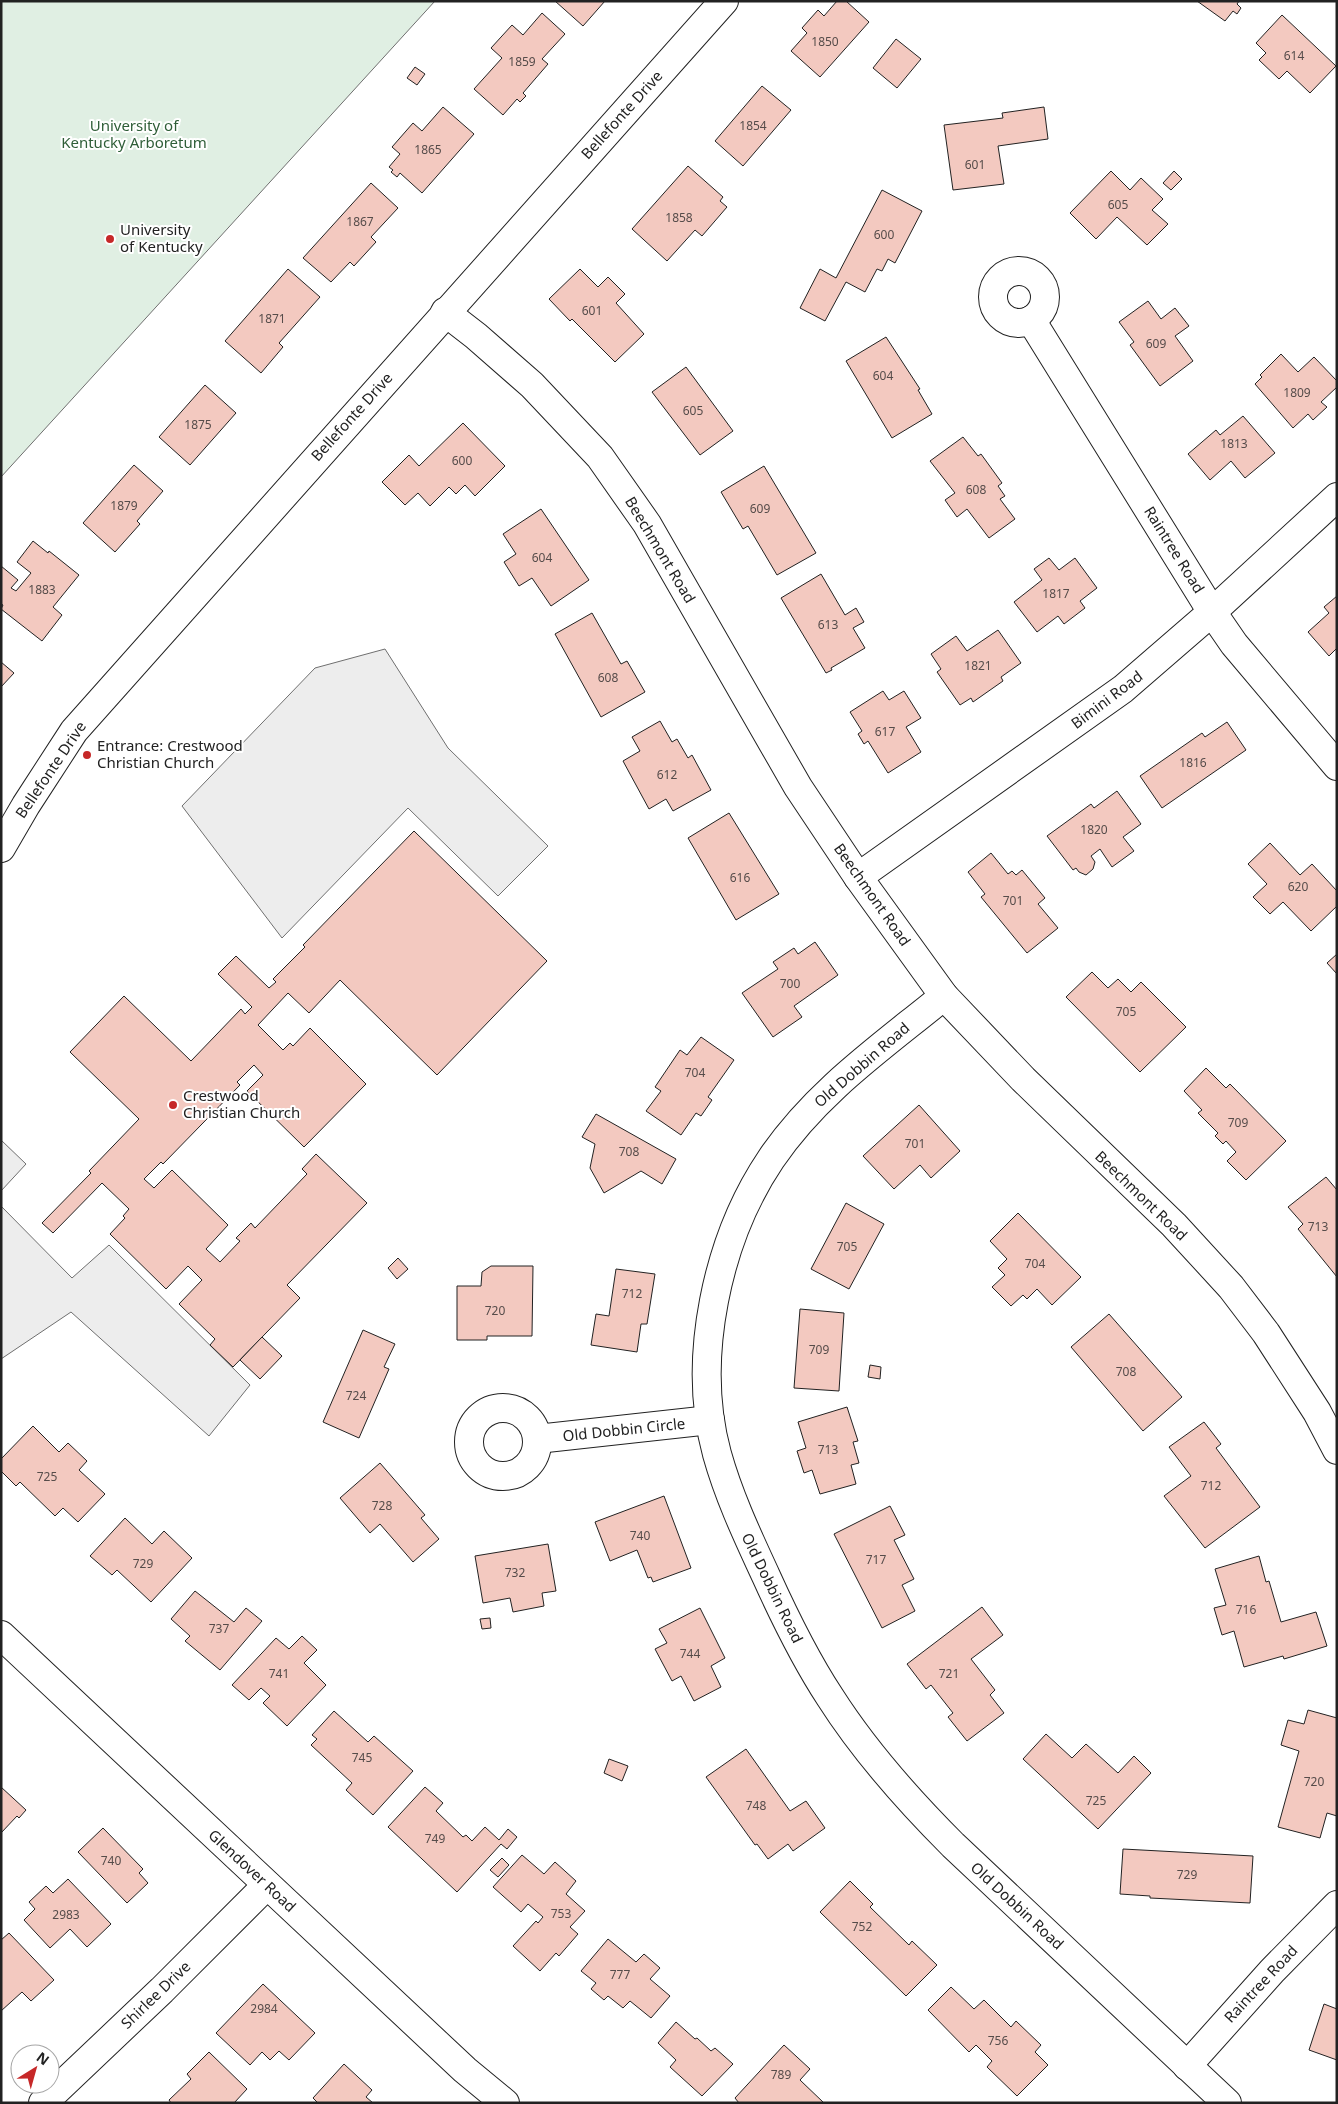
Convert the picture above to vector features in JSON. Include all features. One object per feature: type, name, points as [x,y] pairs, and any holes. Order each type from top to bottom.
[{"type":"street","name":"Bellefonte Drive","points":[[1,848],[26,805],[74,732],[724,1]]},
{"type":"street","name":"Beechmont Road","points":[[446,312],[532,386],[600,457],[647,524],[798,787],[858,877],[944,996],[1042,1098],[1174,1225],[1231,1287],[1266,1333],[1317,1412],[1337,1450]]},
{"type":"street","name":"Raintree Road","points":[[1032,320],[1212,612],[1234,644],[1337,766]]},
{"type":"street","name":"Bimini Road","points":[[858,877],[1116,694],[1212,612],[1337,497]]},
{"type":"street","name":"Old Dobbin Road","points":[[944,996],[842,1079],[817,1103],[772,1158],[753,1189],[732,1236],[719,1277],[708,1331],[708,1397],[710,1420],[717,1453],[742,1525],[793,1634],[829,1696],[858,1738],[916,1808],[953,1845],[1227,2103]]},
{"type":"street","name":"Old Dobbin Circle","points":[[537,1439],[710,1420]]},
{"type":"street","name":"Glendover Road","points":[[1,1635],[465,2070],[505,2103]]},
{"type":"street","name":"Shirlee Drive","points":[[43,2103],[162,1990],[267,1886]]},
{"type":"street","name":"Raintree Road","points":[[1187,2066],[1272,1971],[1337,1906]]},
{"type":"green space","name":"University of Kentucky Arboretum","points":[[1,1],[435,1],[1,477]]},
{"type":"shaded area","points":[[385,649],[448,748],[548,846],[498,896],[408,808],[282,938],[182,806],[315,668]]},
{"type":"shaded area","points":[[1,1140],[26,1164],[1,1191]]},
{"type":"shaded area","points":[[1,1206],[72,1278],[109,1245],[250,1385],[209,1436],[71,1312],[1,1359]]},
{"type":"building","points":[[555,1],[605,1],[583,26]]},
{"type":"building","points":[[837,1],[846,1],[869,22],[820,77],[791,51],[807,33],[802,28],[818,10],[824,16]]},
{"type":"building","points":[[1197,1],[1239,1],[1237,4],[1241,8],[1237,14],[1233,11],[1225,21]]},
{"type":"building","points":[[542,13],[565,34],[542,59],[548,64],[523,93],[526,96],[520,102],[517,99],[503,115],[474,89],[502,58],[491,48],[512,25],[523,35]]},
{"type":"building","points":[[1282,15],[1336,66],[1310,93],[1287,71],[1279,79],[1259,60],[1266,53],[1256,43]]},
{"type":"building","points":[[896,39],[921,59],[897,88],[873,68]]},
{"type":"building","points":[[415,67],[425,74],[417,85],[407,78]]},
{"type":"building","points":[[762,86],[791,110],[743,166],[715,141]]},
{"type":"building","points":[[443,107],[474,134],[422,193],[400,173],[397,177],[391,172],[393,170],[389,167],[400,154],[392,147],[413,123],[422,131]]},
{"type":"building","points":[[1044,107],[1048,139],[998,146],[1004,184],[953,190],[944,125],[1003,118],[1002,113]]},
{"type":"building","points":[[688,166],[723,197],[720,201],[727,207],[702,236],[695,230],[667,261],[632,229]]},
{"type":"building","points":[[1111,171],[1130,190],[1141,178],[1163,199],[1152,210],[1168,224],[1147,245],[1117,217],[1096,239],[1070,213]]},
{"type":"building","points":[[1174,171],[1182,179],[1171,190],[1163,183]]},
{"type":"building","points":[[371,183],[398,208],[371,237],[376,242],[354,266],[350,262],[331,282],[303,258]]},
{"type":"building","points":[[882,190],[922,211],[895,263],[888,259],[882,271],[877,269],[865,292],[846,282],[825,321],[800,308],[820,269],[836,278]]},
{"type":"building","points":[[288,269],[320,297],[279,343],[283,347],[261,373],[225,341]]},
{"type":"building","points":[[580,269],[598,287],[608,277],[625,294],[616,303],[644,334],[615,362],[549,299]]},
{"type":"building","points":[[1148,301],[1161,319],[1175,308],[1189,326],[1175,336],[1193,361],[1160,386],[1130,345],[1134,342],[1119,322]]},
{"type":"building","points":[[886,337],[920,389],[918,390],[932,414],[892,438],[846,361]]},
{"type":"building","points":[[1281,354],[1298,372],[1314,357],[1337,381],[1337,387],[1321,402],[1327,407],[1313,420],[1308,414],[1293,428],[1255,384],[1262,377],[1260,375]]},
{"type":"building","points":[[686,367],[733,431],[700,455],[652,392]]},
{"type":"building","points":[[205,385],[236,413],[190,465],[159,437]]},
{"type":"building","points":[[1243,416],[1275,453],[1245,478],[1231,461],[1210,480],[1188,454],[1216,430],[1220,435]]},
{"type":"building","points":[[463,423],[505,466],[475,496],[465,485],[456,494],[449,487],[430,506],[418,493],[405,505],[382,482],[409,455],[419,466]]},
{"type":"building","points":[[963,437],[978,456],[981,454],[1002,483],[998,486],[1005,496],[1000,499],[1015,519],[989,538],[967,509],[957,517],[945,500],[955,493],[930,461]]},
{"type":"building","points":[[134,465],[163,491],[137,521],[140,524],[115,552],[83,523]]},
{"type":"building","points":[[764,466],[816,553],[777,575],[748,526],[743,529],[721,492]]},
{"type":"building","points":[[541,509],[589,580],[551,606],[532,578],[519,586],[504,562],[516,554],[503,534]]},
{"type":"building","points":[[33,541],[79,575],[53,607],[62,615],[42,641],[1,609],[3,605],[1,604],[1,566],[18,580],[11,588],[16,591],[31,573],[17,562]]},
{"type":"building","points":[[1049,558],[1059,570],[1075,558],[1097,588],[1080,601],[1085,608],[1064,624],[1058,616],[1037,632],[1014,602],[1042,580],[1034,569]]},
{"type":"building","points":[[821,574],[845,615],[856,608],[864,622],[853,628],[865,648],[831,668],[832,670],[826,673],[781,598]]},
{"type":"building","points":[[1337,596],[1337,648],[1329,656],[1308,632],[1329,613],[1324,607]]},
{"type":"building","points":[[592,613],[621,664],[627,661],[645,692],[601,717],[555,634]]},
{"type":"building","points":[[998,630],[1021,663],[1001,677],[1003,681],[973,702],[971,698],[960,705],[937,672],[941,669],[931,654],[956,636],[967,651]]},
{"type":"building","points":[[1,662],[14,673],[1,687]]},
{"type":"building","points":[[883,691],[889,700],[904,691],[921,718],[906,727],[921,752],[888,773],[868,741],[864,744],[858,734],[862,731],[850,712]]},
{"type":"building","points":[[660,721],[672,742],[677,739],[688,758],[692,755],[711,790],[673,811],[666,799],[649,809],[623,761],[640,751],[632,737]]},
{"type":"building","points":[[1227,722],[1246,750],[1162,808],[1140,776],[1202,733],[1205,737]]},
{"type":"building","points":[[1117,791],[1141,824],[1123,837],[1134,851],[1112,867],[1100,849],[1091,856],[1095,862],[1093,869],[1086,875],[1079,872],[1076,868],[1073,870],[1047,836],[1091,804],[1094,808]]},
{"type":"building","points":[[729,813],[779,894],[736,920],[688,838]]},
{"type":"building","name":"Crestwood Christian Church","points":[[414,831],[547,961],[437,1075],[340,980],[309,1013],[288,993],[258,1025],[283,1050],[290,1043],[293,1046],[310,1028],[366,1084],[304,1147],[247,1091],[263,1075],[254,1065],[237,1082],[240,1085],[163,1164],[161,1162],[144,1179],[154,1188],[172,1170],[228,1225],[206,1249],[220,1262],[240,1241],[236,1238],[251,1223],[255,1228],[307,1174],[302,1169],[316,1154],[367,1203],[287,1285],[300,1298],[233,1367],[210,1345],[215,1339],[179,1304],[202,1280],[188,1266],[166,1289],[110,1234],[125,1218],[123,1216],[129,1209],[102,1183],[53,1233],[42,1223],[91,1173],[89,1171],[139,1119],[70,1052],[124,996],[191,1061],[241,1009],[245,1014],[252,1007],[218,974],[236,956],[269,988],[276,982],[273,979],[305,947],[303,945]]},
{"type":"building","points":[[1270,843],[1300,875],[1312,864],[1337,891],[1337,906],[1311,931],[1283,902],[1270,914],[1253,897],[1267,884],[1248,864]]},
{"type":"building","points":[[991,853],[1008,874],[1012,871],[1016,875],[1022,870],[1045,898],[1038,904],[1058,928],[1027,953],[981,897],[985,894],[968,872]]},
{"type":"building","points":[[815,942],[838,975],[794,1006],[802,1017],[773,1037],[742,993],[778,969],[773,962],[794,948],[798,954]]},
{"type":"building","points":[[1337,954],[1337,974],[1327,963]]},
{"type":"building","points":[[1092,972],[1108,988],[1118,979],[1131,992],[1141,982],[1186,1027],[1140,1072],[1066,997]]},
{"type":"building","points":[[701,1037],[734,1060],[708,1097],[712,1100],[701,1116],[696,1113],[681,1135],[646,1111],[661,1091],[655,1087],[680,1050],[687,1055]]},
{"type":"building","points":[[1206,1068],[1226,1088],[1230,1084],[1286,1141],[1246,1180],[1227,1161],[1236,1152],[1226,1141],[1223,1144],[1215,1136],[1218,1133],[1198,1113],[1202,1110],[1184,1091]]},
{"type":"building","points":[[919,1105],[960,1151],[931,1178],[920,1165],[894,1189],[863,1156]]},
{"type":"building","points":[[596,1114],[676,1159],[662,1184],[641,1171],[604,1193],[590,1168],[595,1144],[582,1137]]},
{"type":"building","points":[[1326,1177],[1337,1190],[1337,1277],[1298,1229],[1303,1224],[1288,1207]]},
{"type":"building","points":[[846,1203],[884,1224],[849,1289],[811,1269]]},
{"type":"building","points":[[1018,1213],[1081,1277],[1052,1305],[1037,1289],[1027,1299],[1023,1295],[1011,1306],[992,1287],[1005,1275],[998,1268],[1007,1259],[990,1241]]},
{"type":"building","points":[[398,1258],[408,1269],[397,1279],[388,1268]]},
{"type":"building","points":[[491,1266],[533,1266],[532,1336],[487,1336],[487,1340],[457,1340],[457,1286],[481,1286],[482,1272]]},
{"type":"building","points":[[616,1269],[655,1274],[647,1324],[641,1324],[637,1352],[591,1345],[596,1314],[609,1316]]},
{"type":"building","points":[[800,1309],[844,1313],[839,1391],[794,1388]]},
{"type":"building","points":[[1109,1314],[1182,1397],[1143,1431],[1071,1347]]},
{"type":"building","points":[[363,1330],[395,1344],[384,1367],[389,1369],[359,1438],[323,1422]]},
{"type":"building","points":[[262,1337],[282,1356],[260,1379],[240,1360]]},
{"type":"building","points":[[870,1365],[881,1367],[880,1379],[868,1377]]},
{"type":"building","points":[[847,1407],[858,1441],[853,1442],[859,1463],[851,1465],[856,1484],[820,1494],[812,1470],[804,1473],[797,1451],[806,1448],[798,1422]]},
{"type":"building","points":[[1204,1422],[1221,1444],[1216,1448],[1260,1507],[1205,1548],[1164,1496],[1191,1476],[1169,1447]]},
{"type":"building","points":[[33,1426],[59,1452],[68,1443],[87,1461],[79,1470],[105,1494],[78,1522],[63,1508],[55,1516],[20,1482],[16,1486],[1,1471],[1,1459]]},
{"type":"building","points":[[380,1463],[425,1515],[421,1518],[439,1539],[413,1562],[380,1524],[370,1533],[340,1498]]},
{"type":"building","points":[[664,1496],[691,1568],[653,1582],[651,1577],[648,1578],[637,1550],[610,1561],[595,1522]]},
{"type":"building","points":[[890,1506],[905,1535],[894,1540],[914,1579],[902,1585],[915,1611],[882,1628],[834,1534]]},
{"type":"building","points":[[125,1518],[152,1544],[164,1531],[192,1558],[151,1602],[117,1570],[112,1575],[90,1556]]},
{"type":"building","points":[[548,1544],[556,1591],[542,1593],[544,1606],[513,1612],[510,1598],[483,1603],[475,1556]]},
{"type":"building","points":[[1259,1556],[1266,1582],[1269,1581],[1281,1622],[1316,1612],[1327,1646],[1284,1659],[1283,1656],[1244,1667],[1234,1631],[1222,1635],[1214,1608],[1226,1605],[1215,1569]]},
{"type":"building","points":[[195,1591],[234,1622],[246,1608],[262,1621],[220,1670],[185,1641],[190,1636],[171,1619]]},
{"type":"building","points":[[982,1607],[1003,1635],[971,1659],[995,1690],[990,1695],[1004,1713],[967,1741],[948,1717],[953,1713],[931,1685],[926,1689],[907,1664]]},
{"type":"building","points":[[700,1608],[725,1658],[711,1666],[721,1687],[694,1701],[681,1676],[672,1681],[655,1649],[667,1643],[659,1629]]},
{"type":"building","points":[[490,1618],[491,1628],[482,1629],[480,1619]]},
{"type":"building","points":[[302,1636],[317,1650],[304,1663],[326,1685],[287,1726],[263,1703],[270,1696],[261,1688],[249,1700],[232,1685],[276,1638],[289,1649]]},
{"type":"building","points":[[1308,1710],[1337,1718],[1337,1816],[1327,1813],[1320,1838],[1278,1827],[1299,1751],[1281,1745],[1288,1720],[1304,1724]]},
{"type":"building","points":[[334,1711],[368,1742],[374,1736],[413,1771],[373,1815],[346,1790],[352,1783],[311,1745],[317,1739],[312,1735]]},
{"type":"building","points":[[1046,1734],[1072,1758],[1086,1744],[1118,1773],[1134,1756],[1151,1773],[1098,1829],[1023,1759]]},
{"type":"building","points":[[746,1749],[790,1811],[806,1801],[825,1828],[793,1851],[788,1844],[768,1859],[757,1844],[755,1845],[706,1777]]},
{"type":"building","points":[[609,1759],[628,1766],[622,1781],[604,1773]]},
{"type":"building","points":[[1,1787],[26,1810],[19,1818],[17,1816],[1,1833]]},
{"type":"building","points":[[425,1787],[443,1803],[436,1811],[463,1837],[466,1835],[472,1841],[485,1827],[499,1840],[508,1829],[517,1837],[507,1849],[501,1844],[457,1892],[388,1827]]},
{"type":"building","points":[[103,1828],[143,1869],[139,1873],[148,1883],[127,1903],[78,1852]]},
{"type":"building","points":[[1123,1849],[1253,1856],[1250,1903],[1150,1898],[1150,1896],[1120,1894]]},
{"type":"building","points":[[522,1855],[544,1874],[555,1862],[576,1881],[566,1894],[585,1911],[570,1927],[578,1934],[559,1956],[556,1953],[540,1971],[513,1946],[536,1921],[538,1923],[543,1917],[528,1904],[521,1912],[493,1887]]},
{"type":"building","points":[[502,1858],[509,1865],[498,1877],[490,1870]]},
{"type":"building","points":[[68,1879],[111,1924],[87,1947],[70,1929],[50,1948],[24,1920],[35,1909],[29,1902],[46,1886],[53,1893]]},
{"type":"building","points":[[850,1881],[873,1904],[870,1907],[909,1945],[912,1941],[937,1965],[906,1996],[820,1912]]},
{"type":"building","points":[[9,1933],[54,1980],[31,2001],[22,1992],[1,2011],[1,1940]]},
{"type":"building","points":[[608,1939],[636,1962],[644,1954],[660,1968],[650,1979],[670,1996],[651,2018],[630,2001],[623,2008],[608,1996],[604,2000],[591,1989],[596,1983],[581,1971]]},
{"type":"building","points":[[263,1984],[315,2033],[289,2060],[279,2051],[270,2060],[262,2052],[250,2065],[216,2033]]},
{"type":"building","points":[[951,1987],[974,2009],[984,2000],[1011,2027],[1016,2021],[1041,2045],[1035,2052],[1048,2065],[1017,2096],[987,2067],[992,2061],[976,2045],[969,2052],[928,2010]]},
{"type":"building","points":[[1324,2004],[1337,2009],[1337,2060],[1309,2050]]},
{"type":"building","points":[[676,2022],[711,2051],[715,2048],[733,2064],[702,2096],[670,2067],[676,2060],[658,2043]]},
{"type":"building","points":[[784,2045],[810,2069],[800,2080],[824,2103],[739,2103],[735,2098]]},
{"type":"building","points":[[209,2052],[247,2089],[234,2103],[171,2103],[169,2100],[191,2079],[187,2074]]},
{"type":"building","points":[[344,2064],[372,2090],[366,2097],[373,2103],[318,2103],[313,2098]]},
{"type":"place","name":"University of Kentucky","points":[[110,239]]},
{"type":"place","name":"Entrance: Crestwood Christian Church","points":[[87,755]]},
{"type":"place","name":"Crestwood Christian Church","points":[[173,1105]]}]
